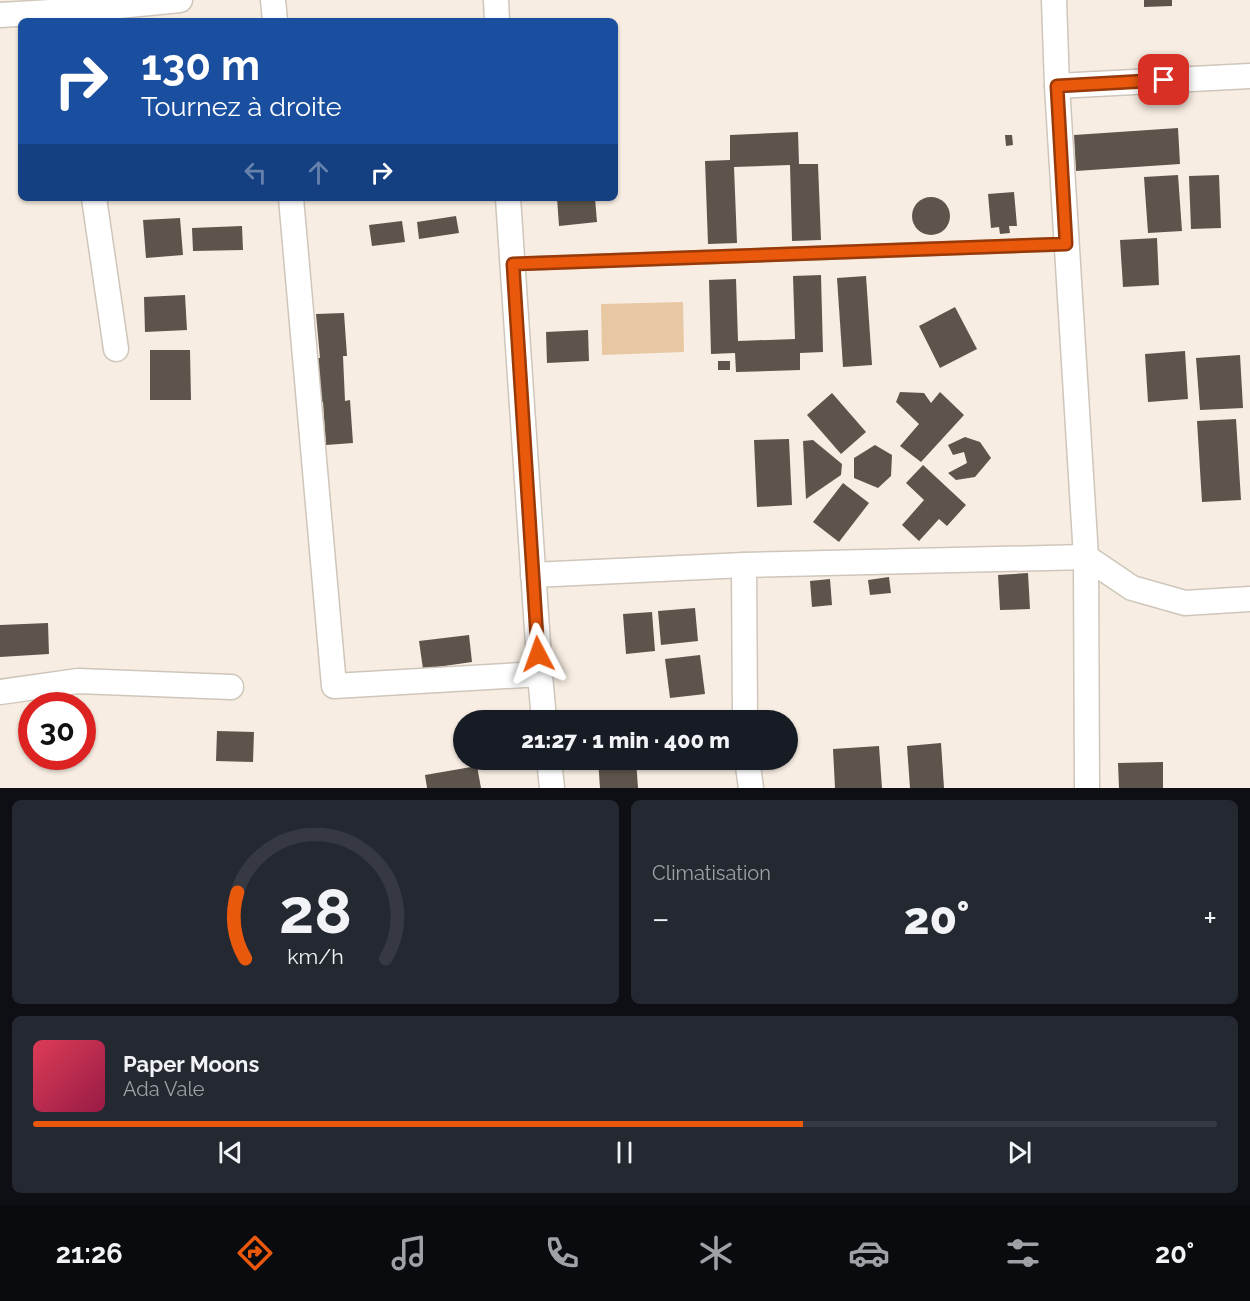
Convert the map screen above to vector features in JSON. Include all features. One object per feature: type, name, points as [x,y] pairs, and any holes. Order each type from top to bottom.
[{"type":"street","points":[[0,15],[180,0]]},
{"type":"street","points":[[273,0],[275,18]]},
{"type":"street","points":[[496,0],[497,18]]},
{"type":"street","points":[[1054,0],[1066,244],[1086,557],[1087,788]]},
{"type":"street","points":[[1057,86],[1250,76]]},
{"type":"street","points":[[94,201],[116,349]]},
{"type":"street","points":[[291,201],[334,686],[540,674]]},
{"type":"street","points":[[508,201],[543,710]]},
{"type":"street","points":[[533,575],[744,565],[1086,557],[1132,588],[1185,603],[1250,599]]},
{"type":"street","points":[[744,565],[745,710]]},
{"type":"street","points":[[0,692],[78,681],[231,687]]},
{"type":"street","points":[[550,770],[552,788]]},
{"type":"street","points":[[749,770],[751,788]]},
{"type":"lane","points":[[513,264],[1066,244]]},
{"type":"shaded area","points":[[683,302],[684,352],[602,355],[601,304]]},
{"type":"building","points":[[1144,0],[1172,0],[1172,6],[1144,7]]},
{"type":"building","points":[[1178,128],[1180,164],[1076,171],[1074,135]]},
{"type":"building","points":[[798,132],[799,164],[818,164],[821,240],[792,241],[790,165],[734,167],[737,243],[708,244],[705,161],[730,160],[730,135]]},
{"type":"building","points":[[1005,135],[1012,135],[1013,145],[1006,146]]},
{"type":"building","points":[[1178,175],[1182,231],[1148,233],[1144,177]]},
{"type":"building","points":[[1219,175],[1221,228],[1191,229],[1189,176]]},
{"type":"building","points":[[1014,192],[1017,226],[1009,226],[1010,233],[1000,234],[999,227],[991,228],[988,194]]},
{"type":"building","points":[[931,197],[944,203],[950,216],[944,229],[931,235],[918,229],[912,216],[918,203]]},
{"type":"building","points":[[557,201],[595,201],[597,222],[559,226]]},
{"type":"building","points":[[456,216],[459,233],[419,239],[417,222]]},
{"type":"building","points":[[180,218],[183,255],[146,258],[143,220]]},
{"type":"building","points":[[402,221],[405,242],[372,246],[369,225]]},
{"type":"building","points":[[242,226],[243,250],[193,251],[192,228]]},
{"type":"building","points":[[1157,238],[1159,285],[1123,287],[1120,240]]},
{"type":"building","points":[[821,275],[823,352],[800,353],[800,370],[736,372],[735,353],[711,354],[709,280],[736,279],[738,341],[795,339],[793,276]]},
{"type":"building","points":[[866,276],[872,365],[843,367],[837,278]]},
{"type":"building","points":[[185,295],[187,330],[145,332],[144,297]]},
{"type":"building","points":[[955,307],[977,349],[940,368],[919,326]]},
{"type":"building","points":[[344,313],[347,356],[343,356],[345,401],[350,400],[353,443],[326,445],[323,402],[317,403],[314,358],[320,358],[316,314]]},
{"type":"building","points":[[588,330],[589,361],[547,363],[546,332]]},
{"type":"building","points":[[150,350],[190,350],[191,400],[150,400]]},
{"type":"building","points":[[1185,351],[1188,399],[1148,402],[1145,354]]},
{"type":"building","points":[[1240,355],[1243,408],[1200,410],[1196,358]]},
{"type":"building","points":[[718,361],[730,361],[730,370],[718,370]]},
{"type":"building","points":[[900,392],[924,393],[931,403],[940,392],[964,415],[921,462],[900,446],[919,424],[896,402]]},
{"type":"building","points":[[832,393],[866,432],[841,454],[807,415]]},
{"type":"building","points":[[1236,419],[1241,500],[1202,502],[1197,421]]},
{"type":"building","points":[[965,437],[980,442],[991,458],[975,477],[956,480],[948,473],[967,463],[964,452],[953,455],[948,445]]},
{"type":"building","points":[[789,439],[792,505],[757,507],[754,440]]},
{"type":"building","points":[[813,440],[842,464],[841,475],[806,499],[803,441]]},
{"type":"building","points":[[875,445],[892,455],[891,476],[878,488],[854,478],[854,458]]},
{"type":"building","points":[[923,465],[966,505],[947,526],[939,519],[919,541],[902,525],[924,500],[906,483]]},
{"type":"building","points":[[843,483],[869,503],[839,542],[813,522]]},
{"type":"building","points":[[1028,573],[1030,609],[1000,610],[998,575]]},
{"type":"building","points":[[889,577],[891,593],[870,595],[868,580]]},
{"type":"building","points":[[830,579],[832,605],[812,607],[810,581]]},
{"type":"building","points":[[695,608],[698,641],[661,645],[658,611]]},
{"type":"building","points":[[652,612],[655,651],[626,654],[623,614]]},
{"type":"building","points":[[48,623],[49,654],[0,657],[0,625]]},
{"type":"building","points":[[469,635],[472,662],[423,669],[419,641]]},
{"type":"building","points":[[700,655],[705,694],[670,698],[665,659]]},
{"type":"building","points":[[217,731],[254,732],[253,762],[216,761]]},
{"type":"building","points":[[941,743],[944,788],[910,788],[907,746]]},
{"type":"building","points":[[879,746],[882,788],[835,788],[833,749]]},
{"type":"building","points":[[1163,762],[1163,788],[1119,788],[1118,763]]},
{"type":"building","points":[[454,770],[478,770],[481,788],[427,788],[425,775]]},
{"type":"building","points":[[599,770],[637,770],[638,788],[600,788]]},
{"type":"route","points":[[538,654],[513,264],[1066,244],[1057,86],[1164,80]]}]
